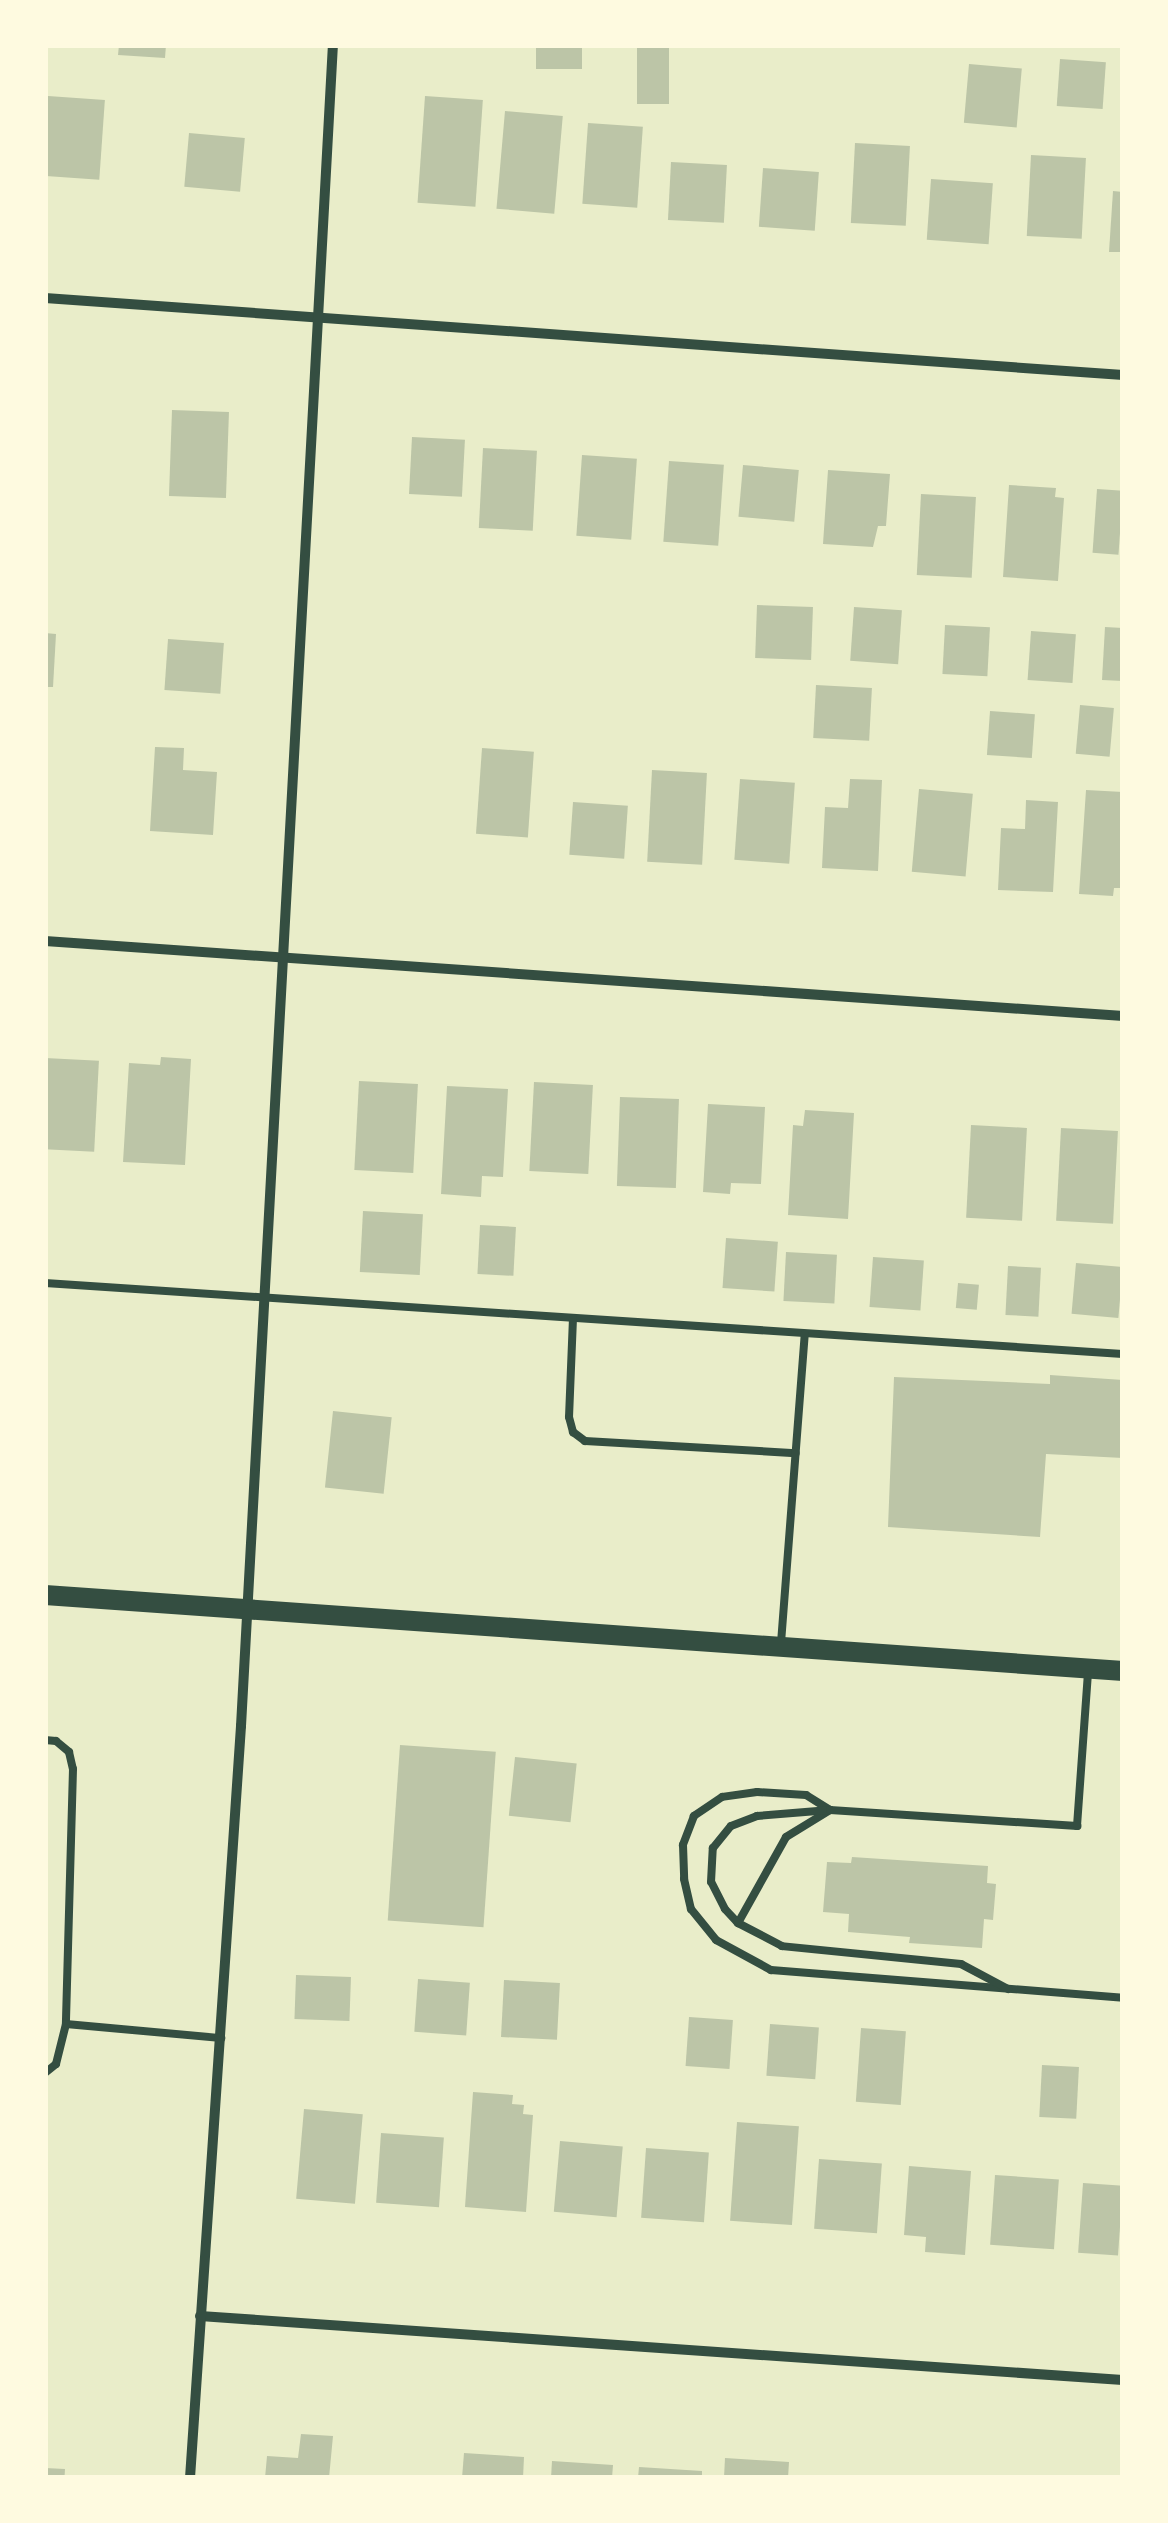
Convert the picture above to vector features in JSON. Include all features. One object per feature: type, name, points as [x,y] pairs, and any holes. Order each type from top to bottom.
[{"type":"main road","points":[[45,1594],[1123,1670]]},
{"type":"street","points":[[190,2478],[247,1609],[261,1299],[333,45]]},
{"type":"street","points":[[45,298],[1123,376]]},
{"type":"street","points":[[45,941],[1123,1016]]},
{"type":"street","points":[[200,2316],[1123,2380]]},
{"type":"lane","points":[[45,1283],[1123,1354]]},
{"type":"lane","points":[[573,1318],[570,1417],[574,1432],[585,1442],[796,1454]]},
{"type":"lane","points":[[780,1646],[805,1334]]},
{"type":"lane","points":[[1008,1989],[961,1964],[782,1946],[738,1923],[725,1909],[711,1882],[713,1848],[731,1826],[757,1816],[830,1810],[1077,1826],[1089,1668]]},
{"type":"lane","points":[[45,1740],[56,1741],[69,1752],[72,1770],[66,2024],[56,2064],[45,2073]]},
{"type":"lane","points":[[830,1810],[806,1795],[757,1792],[722,1797],[694,1816],[683,1845],[684,1879],[690,1910],[716,1940],[771,1970],[1123,1998]]},
{"type":"lane","points":[[738,1923],[786,1837],[830,1810]]},
{"type":"lane","points":[[66,2024],[220,2038]]},
{"type":"building","points":[[119,45],[166,45],[165,58],[118,55]]},
{"type":"building","points":[[536,45],[582,45],[582,69],[536,69]]},
{"type":"building","points":[[637,45],[669,45],[669,104],[637,104]]},
{"type":"building","points":[[1060,59],[1106,62],[1103,109],[1057,106]]},
{"type":"building","points":[[969,64],[1022,69],[1017,127],[964,123]]},
{"type":"building","points":[[48,96],[105,100],[99,180],[45,176]]},
{"type":"building","points":[[425,96],[483,100],[475,207],[418,203]]},
{"type":"building","points":[[505,111],[563,116],[554,214],[496,209]]},
{"type":"building","points":[[588,123],[643,127],[637,208],[582,204]]},
{"type":"building","points":[[189,133],[245,138],[240,192],[184,187]]},
{"type":"building","points":[[855,143],[910,146],[906,226],[851,223]]},
{"type":"building","points":[[1031,155],[1086,158],[1082,239],[1027,236]]},
{"type":"building","points":[[671,162],[727,165],[724,223],[668,220]]},
{"type":"building","points":[[763,168],[819,172],[815,231],[759,227]]},
{"type":"building","points":[[931,179],[993,183],[989,244],[927,240]]},
{"type":"building","points":[[1113,191],[1123,192],[1123,252],[1109,252]]},
{"type":"building","points":[[172,410],[229,412],[226,498],[169,496]]},
{"type":"building","points":[[412,437],[465,440],[462,497],[409,494]]},
{"type":"building","points":[[483,448],[537,451],[533,531],[479,528]]},
{"type":"building","points":[[582,455],[637,459],[631,540],[576,536]]},
{"type":"building","points":[[669,461],[724,465],[718,546],[663,542]]},
{"type":"building","points":[[743,465],[799,470],[794,522],[738,517]]},
{"type":"building","points":[[828,470],[890,474],[886,526],[878,526],[873,547],[823,544]]},
{"type":"building","points":[[1009,485],[1056,488],[1055,497],[1064,498],[1058,581],[1003,577]]},
{"type":"building","points":[[1097,489],[1123,491],[1118,555],[1093,553]]},
{"type":"building","points":[[921,494],[976,497],[972,578],[917,575]]},
{"type":"building","points":[[757,605],[813,607],[811,660],[755,658]]},
{"type":"building","points":[[854,607],[902,610],[898,664],[850,661]]},
{"type":"building","points":[[945,625],[990,627],[987,676],[942,674]]},
{"type":"building","points":[[1105,627],[1123,628],[1123,681],[1102,680]]},
{"type":"building","points":[[1031,631],[1076,634],[1072,683],[1028,680]]},
{"type":"building","points":[[45,633],[56,634],[53,687],[45,687]]},
{"type":"building","points":[[168,639],[224,643],[220,694],[164,690]]},
{"type":"building","points":[[816,685],[872,688],[869,741],[813,738]]},
{"type":"building","points":[[1080,705],[1114,708],[1110,757],[1076,754]]},
{"type":"building","points":[[990,711],[1035,714],[1032,758],[987,755]]},
{"type":"building","points":[[155,747],[184,748],[183,770],[217,772],[213,835],[150,831]]},
{"type":"building","points":[[482,748],[534,752],[528,837],[476,834]]},
{"type":"building","points":[[652,770],[707,773],[702,865],[647,862]]},
{"type":"building","points":[[740,779],[795,783],[789,864],[734,860]]},
{"type":"building","points":[[850,779],[882,780],[878,871],[822,868],[825,807],[848,808]]},
{"type":"building","points":[[919,789],[973,794],[966,876],[912,872]]},
{"type":"building","points":[[1086,790],[1123,792],[1123,888],[1114,888],[1113,896],[1079,894]]},
{"type":"building","points":[[1026,800],[1058,802],[1053,892],[998,890],[1001,828],[1025,829]]},
{"type":"building","points":[[573,802],[628,806],[624,859],[569,855]]},
{"type":"building","points":[[161,1057],[191,1059],[185,1165],[123,1162],[129,1063],[160,1065]]},
{"type":"building","points":[[45,1058],[99,1061],[94,1152],[45,1149]]},
{"type":"building","points":[[359,1081],[418,1084],[413,1173],[354,1170]]},
{"type":"building","points":[[534,1082],[593,1085],[588,1174],[529,1171]]},
{"type":"building","points":[[447,1086],[508,1089],[503,1177],[482,1176],[481,1197],[441,1194]]},
{"type":"building","points":[[620,1097],[679,1099],[676,1188],[617,1186]]},
{"type":"building","points":[[708,1104],[765,1107],[761,1184],[731,1183],[730,1194],[703,1192]]},
{"type":"building","points":[[805,1110],[854,1113],[848,1219],[788,1215],[793,1125],[803,1126]]},
{"type":"building","points":[[971,1125],[1027,1128],[1022,1221],[966,1218]]},
{"type":"building","points":[[1061,1128],[1118,1131],[1113,1224],[1056,1221]]},
{"type":"building","points":[[363,1211],[423,1214],[420,1275],[360,1272]]},
{"type":"building","points":[[480,1225],[516,1227],[513,1276],[477,1274]]},
{"type":"building","points":[[726,1238],[778,1242],[774,1292],[723,1288]]},
{"type":"building","points":[[786,1252],[837,1255],[834,1304],[783,1301]]},
{"type":"building","points":[[873,1257],[924,1261],[920,1310],[870,1307]]},
{"type":"building","points":[[1076,1263],[1123,1267],[1118,1318],[1072,1314]]},
{"type":"building","points":[[1008,1266],[1041,1268],[1038,1317],[1005,1315]]},
{"type":"building","points":[[958,1283],[979,1285],[977,1310],[956,1308]]},
{"type":"building","points":[[1050,1375],[1123,1380],[1123,1458],[1046,1454],[1040,1537],[888,1527],[894,1377],[1050,1384]]},
{"type":"building","points":[[333,1411],[392,1417],[384,1494],[325,1488]]},
{"type":"building","points":[[400,1745],[496,1752],[483,1927],[388,1921]]},
{"type":"building","points":[[515,1757],[577,1763],[570,1822],[509,1816]]},
{"type":"building","points":[[852,1857],[988,1866],[987,1883],[996,1884],[993,1920],[984,1919],[982,1948],[909,1943],[910,1937],[848,1932],[849,1914],[823,1912],[827,1862],[851,1863]]},
{"type":"building","points":[[296,1975],[351,1977],[349,2021],[294,2019]]},
{"type":"building","points":[[418,1979],[470,1983],[466,2035],[414,2032]]},
{"type":"building","points":[[504,1980],[560,1983],[557,2040],[501,2037]]},
{"type":"building","points":[[689,2017],[733,2020],[729,2069],[686,2066]]},
{"type":"building","points":[[770,2024],[819,2027],[815,2079],[766,2076]]},
{"type":"building","points":[[861,2028],[906,2031],[901,2105],[856,2102]]},
{"type":"building","points":[[1042,2065],[1079,2067],[1076,2119],[1039,2117]]},
{"type":"building","points":[[473,2092],[513,2095],[512,2104],[524,2105],[523,2114],[533,2115],[526,2212],[465,2207]]},
{"type":"building","points":[[304,2109],[363,2114],[355,2204],[296,2199]]},
{"type":"building","points":[[737,2122],[799,2126],[792,2225],[730,2221]]},
{"type":"building","points":[[381,2133],[444,2137],[439,2207],[376,2203]]},
{"type":"building","points":[[560,2141],[623,2146],[617,2217],[554,2212]]},
{"type":"building","points":[[646,2148],[709,2152],[704,2222],[641,2218]]},
{"type":"building","points":[[819,2159],[882,2163],[877,2233],[814,2229]]},
{"type":"building","points":[[909,2166],[971,2171],[965,2255],[925,2252],[926,2237],[904,2235]]},
{"type":"building","points":[[995,2175],[1059,2179],[1054,2249],[990,2245]]},
{"type":"building","points":[[1083,2183],[1123,2186],[1118,2256],[1078,2253]]},
{"type":"building","points":[[301,2434],[333,2436],[329,2478],[265,2478],[267,2456],[298,2458]]},
{"type":"building","points":[[464,2453],[524,2457],[523,2478],[462,2478]]},
{"type":"building","points":[[725,2458],[789,2462],[788,2478],[724,2478]]},
{"type":"building","points":[[552,2461],[613,2465],[612,2478],[551,2478]]},
{"type":"building","points":[[639,2467],[702,2471],[702,2478],[638,2478]]},
{"type":"building","points":[[45,2468],[65,2469],[65,2478],[45,2478]]}]
